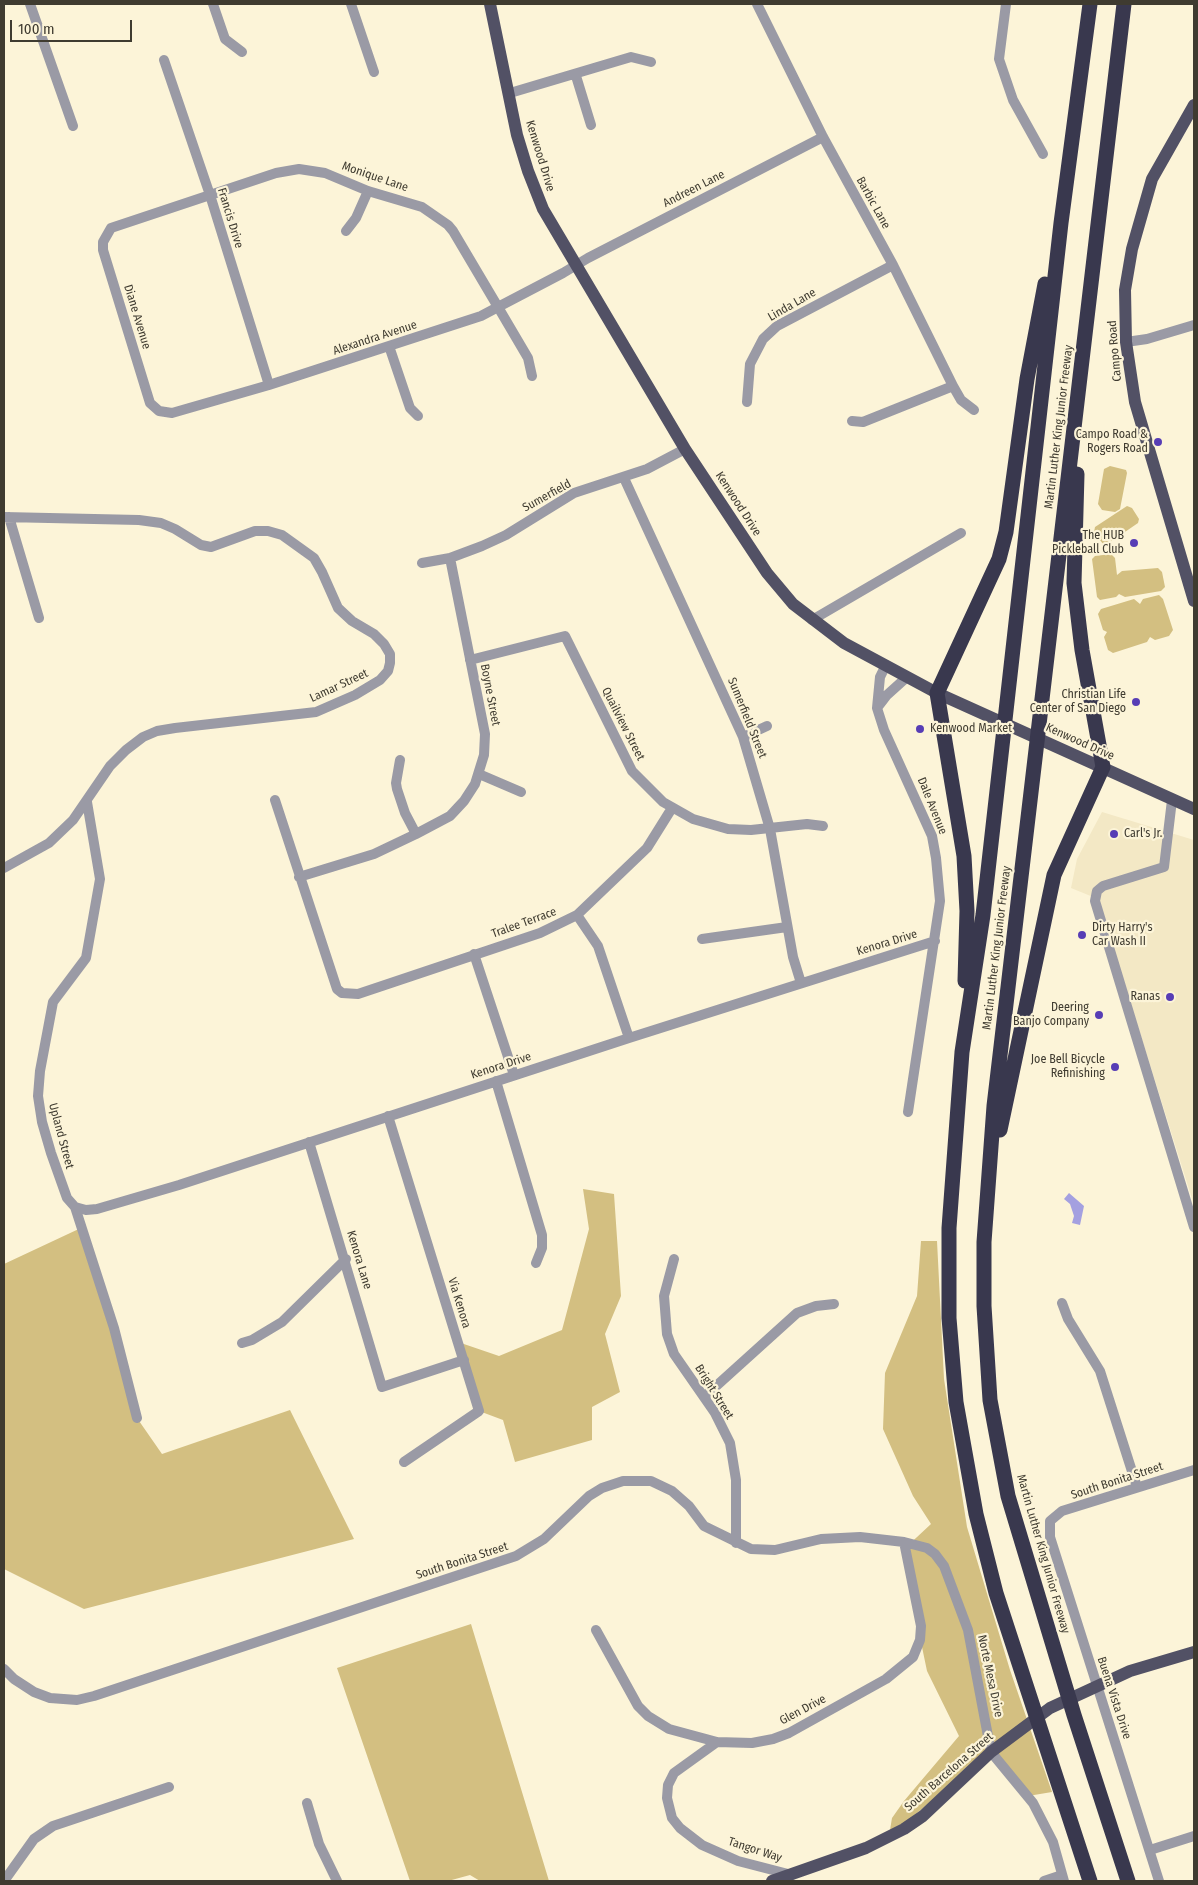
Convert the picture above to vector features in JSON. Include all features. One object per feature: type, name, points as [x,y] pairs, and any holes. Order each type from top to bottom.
[{"type":"highway","name":"Martin Luther King Junior Freeway","points":[[1090,4],[983,915],[962,1052],[949,1228],[949,1318],[956,1402],[980,1531],[996,1593],[1090,1881]]},
{"type":"highway","name":"Martin Luther King Junior Freeway","points":[[1124,4],[994,1106],[984,1242],[984,1306],[990,1400],[1008,1496],[1074,1715],[1128,1881]]},
{"type":"highway","points":[[962,1052],[967,911],[964,856],[937,693],[999,559],[1006,532],[1026,379],[1067,190]]},
{"type":"highway","points":[[987,1186],[1054,874],[1103,768],[1082,650],[1074,583],[1077,403]]},
{"type":"main road","name":"Kenwood Drive","points":[[490,4],[510,93],[517,135],[534,189],[553,228],[685,449],[767,573],[793,604],[844,643],[937,693],[1194,809]]},
{"type":"main road","name":"Campo Road","points":[[1194,105],[1152,179],[1126,280],[1126,342],[1135,402],[1194,601]]},
{"type":"main road","name":"South Barcelona Street","points":[[772,1881],[866,1848],[904,1829],[923,1816],[991,1752],[1050,1708],[1096,1685],[1130,1671],[1194,1652]]},
{"type":"street","points":[[30,4],[72,126]]},
{"type":"street","points":[[213,4],[225,39],[242,52]]},
{"type":"street","points":[[351,4],[374,72]]},
{"type":"street","name":"Barbic Lane","points":[[757,4],[823,137],[893,265],[952,386],[961,400],[974,410]]},
{"type":"street","points":[[1006,4],[1000,59],[1013,100],[1043,154]]},
{"type":"street","points":[[510,93],[576,76],[631,57],[651,62]]},
{"type":"street","name":"Francis Drive","points":[[164,60],[210,194],[268,385]]},
{"type":"street","points":[[576,76],[591,125]]},
{"type":"street","name":"Andreen Lane","points":[[576,265],[823,137]]},
{"type":"street","name":"Monique Lane","points":[[123,224],[210,194],[284,171],[299,169],[325,173],[368,190],[414,203],[443,220],[453,231],[528,358],[532,376]]},
{"type":"street","points":[[346,231],[356,218],[368,190]]},
{"type":"street","name":"Diane Avenue","points":[[123,224],[111,228],[106,234],[103,250],[150,402],[159,411],[172,413]]},
{"type":"street","name":"Alexandra Avenue","points":[[172,413],[268,385],[481,316],[576,265]]},
{"type":"street","name":"Linda Lane","points":[[747,402],[750,364],[763,339],[777,326],[893,265]]},
{"type":"street","points":[[1126,342],[1148,339],[1194,325]]},
{"type":"street","points":[[390,346],[410,408],[418,416]]},
{"type":"street","points":[[852,421],[863,422],[952,386]]},
{"type":"street","name":"Sumerfield","points":[[422,563],[450,558],[506,535],[574,493],[624,478],[673,457],[685,449]]},
{"type":"street","name":"Sumerfield Street","points":[[624,478],[743,736],[770,828],[787,927],[801,983]]},
{"type":"street","points":[[6,517],[39,618]]},
{"type":"street","name":"Lamar Street","points":[[4,868],[49,843],[73,820],[110,766],[126,750],[150,734],[175,728],[316,712],[355,695],[380,680],[388,671],[390,654],[374,634],[352,622],[338,608],[314,558],[282,535],[268,531],[255,531],[211,547],[201,545],[175,529],[154,522],[6,517]]},
{"type":"street","points":[[812,620],[961,533]]},
{"type":"street","name":"Boyne Street","points":[[300,877],[374,854],[450,816],[470,793],[479,774],[484,755],[485,734],[450,558]]},
{"type":"street","name":"Quailview Street","points":[[470,660],[565,636],[632,771],[654,795],[693,820],[716,827],[739,830],[807,824],[823,826]]},
{"type":"street","name":"Dale Avenue","points":[[886,665],[880,677],[877,708],[884,730],[932,836],[940,901],[908,1112]]},
{"type":"street","points":[[877,708],[886,695],[907,677]]},
{"type":"street","points":[[743,736],[768,726]]},
{"type":"street","points":[[400,760],[396,783],[397,789],[405,813],[416,834]]},
{"type":"street","points":[[479,774],[521,792]]},
{"type":"street","points":[[275,800],[300,877]]},
{"type":"street","points":[[1172,800],[1164,867],[1103,886],[1097,891],[1095,901],[1194,1227]]},
{"type":"street","name":"Upland Street","points":[[87,802],[100,879],[86,958],[53,1002],[40,1071],[38,1096],[42,1122],[51,1153],[66,1198],[75,1207],[114,1328],[137,1418]]},
{"type":"street","name":"Tralee Terrace","points":[[300,877],[336,989],[342,993],[358,994],[540,933],[577,915],[647,848],[672,808]]},
{"type":"street","points":[[577,915],[598,946],[629,1038]]},
{"type":"street","points":[[702,938],[787,927]]},
{"type":"street","name":"Kenora Drive","points":[[75,1207],[86,1210],[98,1209],[801,983],[935,942]]},
{"type":"street","points":[[474,954],[514,1075]]},
{"type":"street","points":[[496,1081],[542,1235],[542,1248],[536,1262]]},
{"type":"street","name":"Via Kenora","points":[[388,1116],[479,1410],[404,1462]]},
{"type":"street","name":"Kenora Lane","points":[[309,1142],[346,1259],[382,1386],[464,1360]]},
{"type":"street","points":[[242,1343],[252,1340],[282,1322],[346,1259]]},
{"type":"street","name":"Bright Street","points":[[674,1259],[664,1296],[663,1314],[667,1334],[674,1354],[715,1413],[730,1443],[736,1480],[736,1543]]},
{"type":"street","points":[[1062,1303],[1068,1319],[1100,1370],[1137,1487]]},
{"type":"street","points":[[704,1397],[797,1313],[816,1306],[834,1304]]},
{"type":"street","name":"South Bonita Street","points":[[1050,1521],[1062,1511],[1194,1470]]},
{"type":"street","name":"South Bonita Street","points":[[4,1669],[21,1683],[50,1698],[76,1700],[94,1696],[516,1556],[544,1539],[590,1496],[602,1488],[624,1481],[651,1481],[672,1491],[689,1506],[704,1526],[751,1549],[775,1550],[821,1539],[860,1537],[904,1542]]},
{"type":"street","name":"Buena Vista Drive","points":[[1050,1521],[1050,1537],[1159,1881]]},
{"type":"street","name":"Glen Drive","points":[[596,1630],[638,1706],[648,1716],[676,1732],[717,1742],[752,1743],[788,1733],[886,1679],[910,1662],[918,1646],[921,1626],[904,1542]]},
{"type":"street","name":"Norte Mesa Drive","points":[[904,1542],[932,1551],[942,1562],[946,1570],[968,1630],[991,1752],[1033,1803],[1052,1842],[1063,1878]]},
{"type":"street","name":"Tangor Way","points":[[717,1742],[674,1773],[668,1785],[667,1798],[672,1818],[680,1828],[702,1845],[738,1861],[792,1875]]},
{"type":"street","points":[[4,1881],[34,1839],[53,1826],[169,1788]]},
{"type":"street","points":[[307,1803],[319,1844],[337,1881]]},
{"type":"street","points":[[1150,1850],[1194,1836]]},
{"type":"street","points":[[1044,1881],[1063,1878]]},
{"type":"shaded area","points":[[1110,466],[1126,470],[1127,473],[1120,509],[1115,512],[1102,510],[1098,504],[1104,469]]},
{"type":"shaded area","points":[[1127,506],[1132,508],[1139,519],[1138,523],[1106,545],[1103,544],[1094,532],[1095,527]]},
{"type":"shaded area","points":[[1111,554],[1115,558],[1117,575],[1122,571],[1158,568],[1162,572],[1165,587],[1161,591],[1125,597],[1119,594],[1116,597],[1100,600],[1097,597],[1092,559],[1095,556]]},
{"type":"shaded area","points":[[1159,595],[1163,599],[1173,630],[1169,636],[1155,640],[1150,637],[1147,642],[1113,653],[1108,650],[1104,637],[1107,632],[1103,630],[1098,614],[1101,609],[1134,599],[1140,604],[1143,599]]},
{"type":"shaded area","points":[[1102,812],[1194,840],[1194,1205],[1098,899],[1071,888],[1077,859]]},
{"type":"shaded area","points":[[583,1189],[614,1194],[621,1296],[605,1334],[620,1392],[592,1407],[592,1440],[515,1462],[503,1420],[479,1411],[458,1342],[499,1356],[562,1330],[589,1229]]},
{"type":"shaded area","points":[[1069,1193],[1084,1206],[1080,1225],[1072,1223],[1074,1216],[1070,1204],[1064,1199]]},
{"type":"shaded area","points":[[83,1227],[137,1418],[162,1454],[290,1410],[354,1539],[84,1609],[4,1569],[4,1264]]},
{"type":"shaded area","points":[[921,1241],[937,1241],[944,1379],[967,1527],[1010,1670],[1052,1792],[1028,1796],[991,1752],[889,1836],[892,1818],[959,1736],[927,1671],[902,1551],[931,1524],[913,1496],[883,1429],[885,1373],[917,1296]]},
{"type":"shaded area","points":[[471,1624],[549,1881],[480,1881],[470,1875],[448,1881],[410,1881],[337,1668]]},
{"type":"place","name":"Campo Road & Rogers Road","points":[[1158,442]]},
{"type":"place","name":"The HUB Pickleball Club","points":[[1134,543]]},
{"type":"place","name":"Christian Life Center of San Diego","points":[[1136,702]]},
{"type":"place","name":"Kenwood Market","points":[[920,729]]},
{"type":"place","name":"Carl's Jr.","points":[[1114,834]]},
{"type":"place","name":"Dirty Harry's Car Wash II","points":[[1082,935]]},
{"type":"place","name":"Ranas","points":[[1170,997]]},
{"type":"place","name":"Deering Banjo Company","points":[[1099,1015]]},
{"type":"place","name":"Joe Bell Bicycle Refinishing","points":[[1115,1067]]}]
